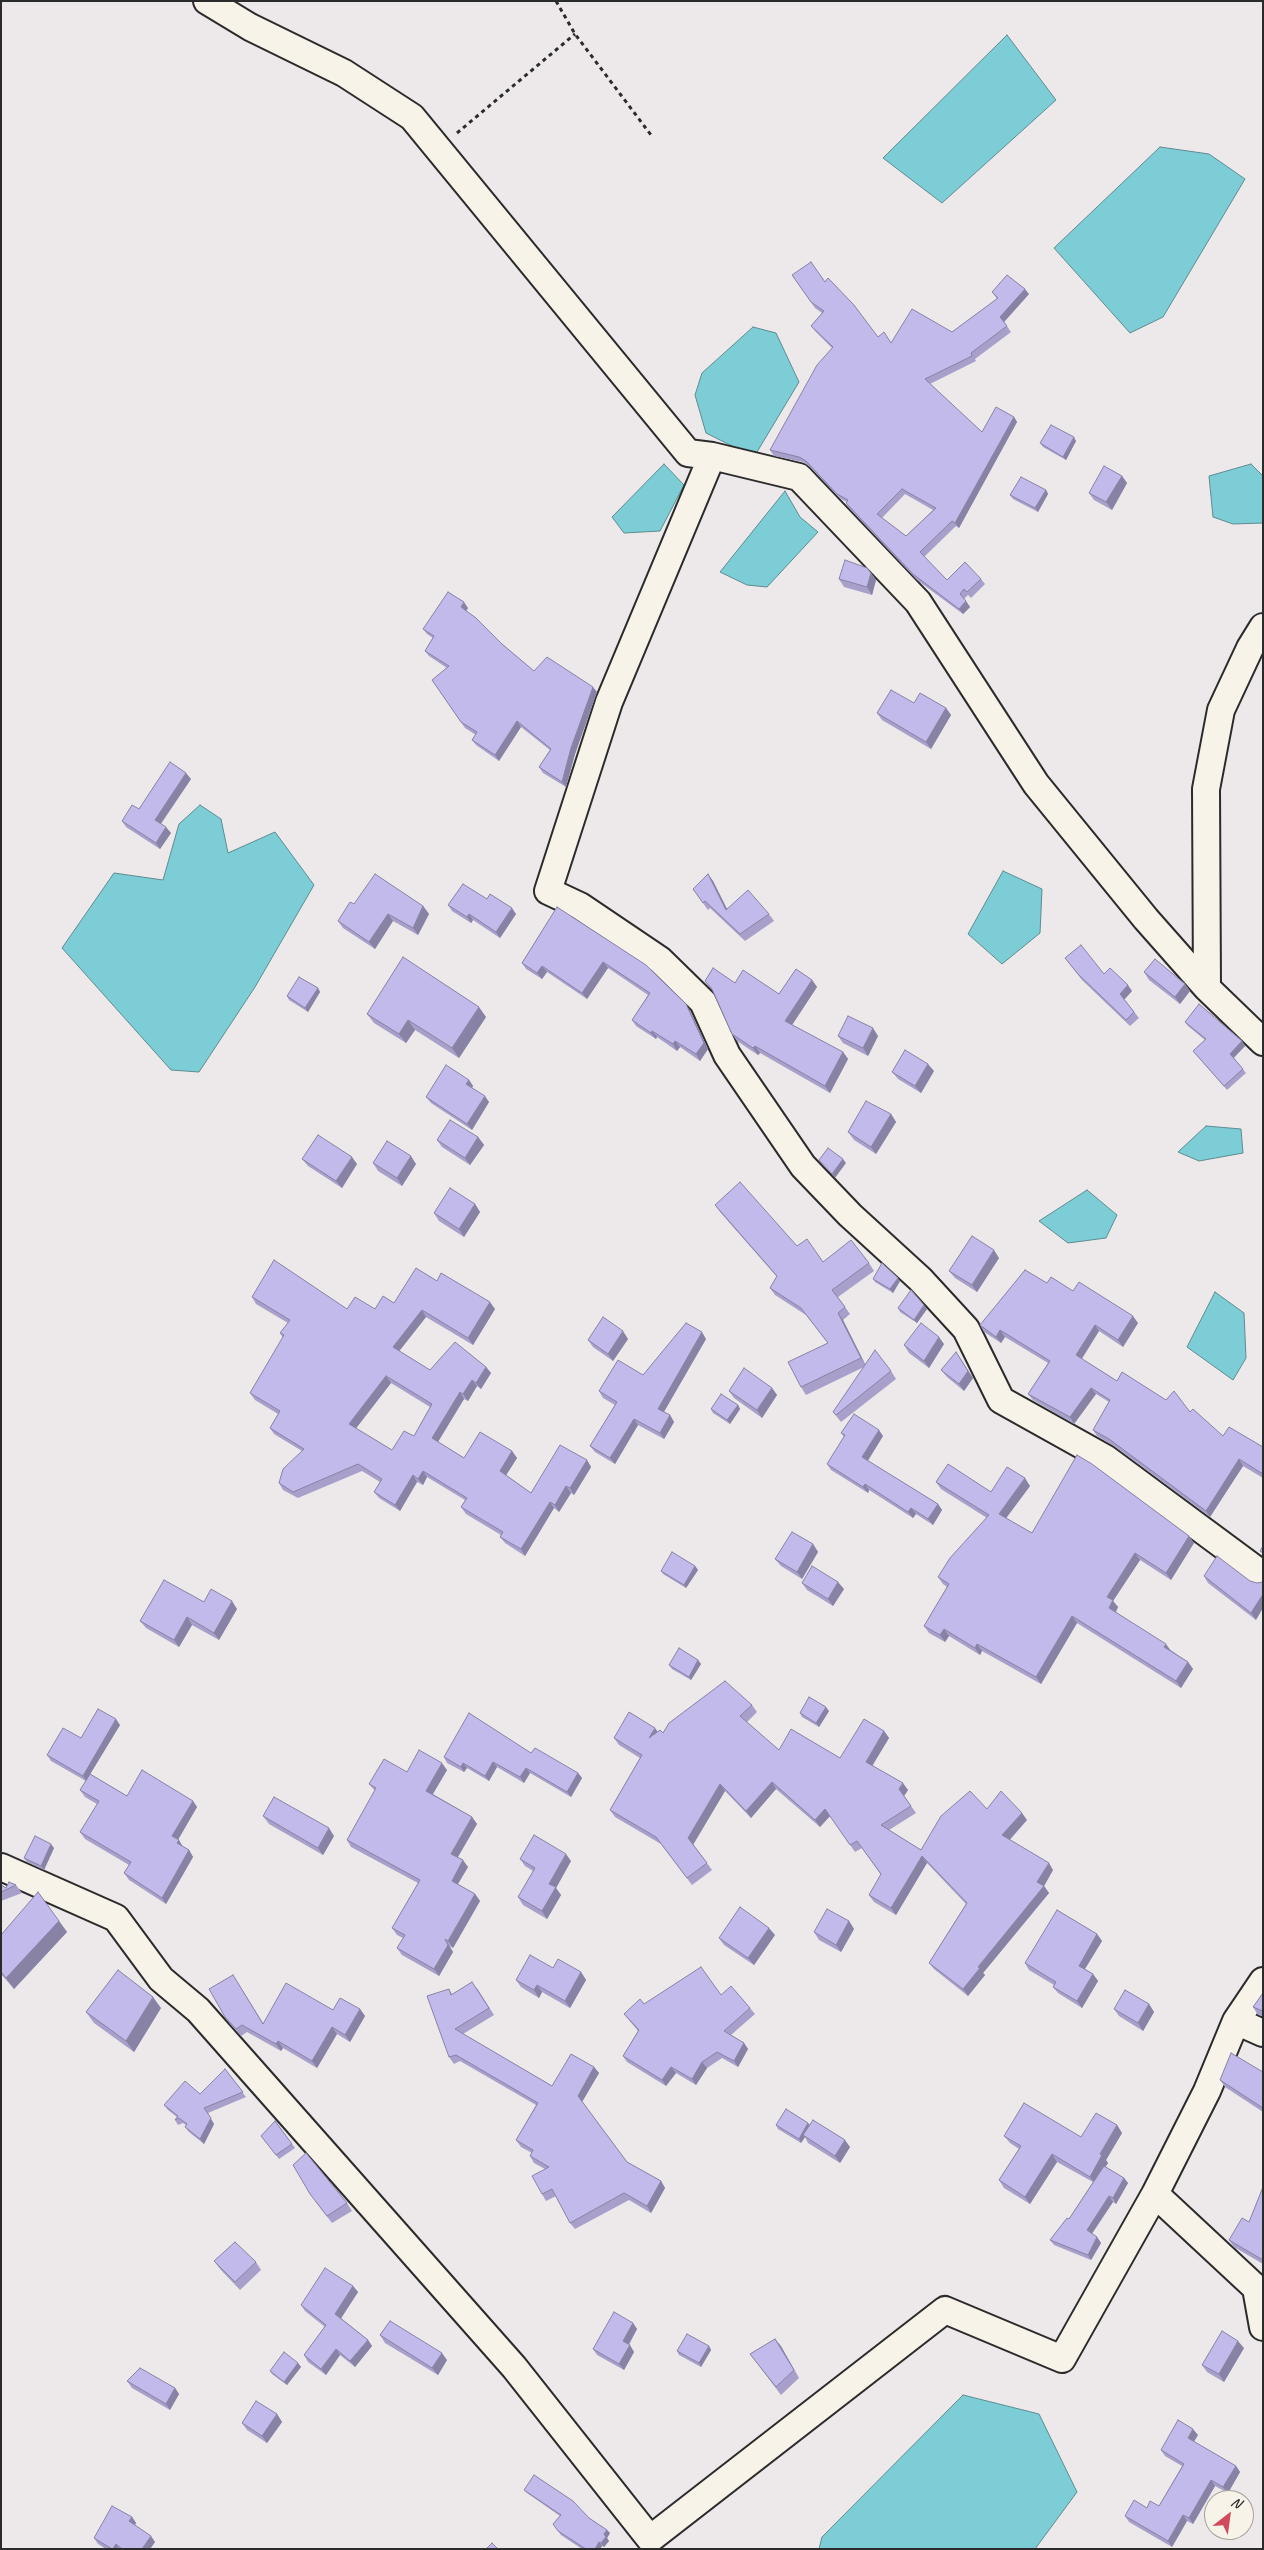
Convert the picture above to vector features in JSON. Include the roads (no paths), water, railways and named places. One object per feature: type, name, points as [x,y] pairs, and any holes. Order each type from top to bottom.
[{"type":"street","points":[[207,1],[250,27],[344,73],[412,117],[688,453],[712,456],[799,477],[918,602],[1036,784],[1206,988],[1263,1042]]},
{"type":"street","points":[[712,456],[609,702],[548,891],[580,906],[660,960],[703,1002],[727,1055],[802,1166],[850,1215],[920,1279],[966,1329],[1001,1400],[1105,1458],[1263,1575]]},
{"type":"street","points":[[1206,988],[1206,789],[1221,710],[1250,648],[1263,627]]},
{"type":"street","points":[[1,1867],[116,1918],[160,1979],[198,2010],[514,2367],[646,2546],[945,2310],[1062,2359],[1155,2194],[1207,2091],[1236,2021],[1263,1981]]},
{"type":"street","points":[[1236,2021],[1263,2033]]},
{"type":"street","points":[[1155,2194],[1256,2288],[1263,2327]]},
{"type":"water","points":[[1007,35],[1056,100],[942,203],[883,158]]},
{"type":"water","points":[[1160,147],[1209,154],[1245,179],[1163,317],[1130,333],[1054,248]]},
{"type":"water","points":[[753,327],[776,333],[799,382],[754,457],[706,433],[695,395],[702,373]]},
{"type":"water","points":[[664,464],[684,485],[660,531],[624,533],[612,517]]},
{"type":"water","points":[[1251,464],[1263,476],[1263,523],[1233,524],[1213,517],[1209,476]]},
{"type":"water","points":[[785,491],[800,517],[818,532],[767,587],[747,585],[720,572]]},
{"type":"water","points":[[200,805],[221,819],[228,853],[275,832],[314,885],[255,987],[199,1072],[171,1070],[62,948],[114,873],[163,880],[179,824]]},
{"type":"water","points":[[1003,871],[1042,889],[1040,933],[1002,964],[968,934]]},
{"type":"water","points":[[1206,1126],[1241,1129],[1243,1153],[1199,1161],[1178,1152]]},
{"type":"water","points":[[1087,1190],[1117,1215],[1106,1238],[1068,1243],[1039,1221]]},
{"type":"water","points":[[1215,1292],[1244,1313],[1246,1358],[1233,1380],[1187,1347]]},
{"type":"water","points":[[963,2395],[1039,2414],[1077,2492],[1035,2549],[819,2549],[822,2537]]}]
